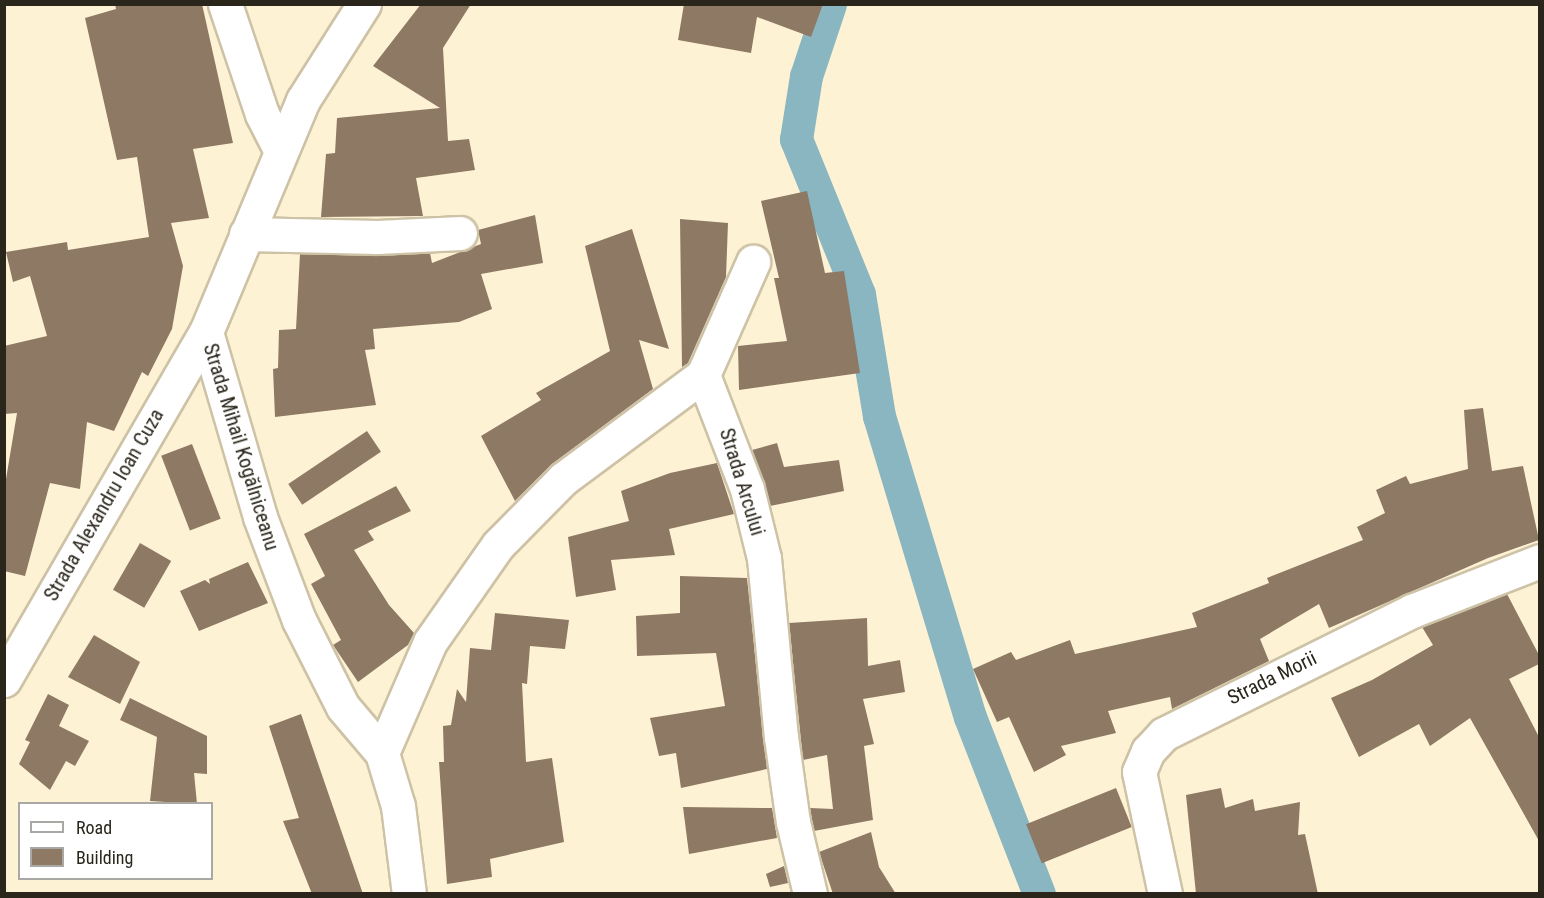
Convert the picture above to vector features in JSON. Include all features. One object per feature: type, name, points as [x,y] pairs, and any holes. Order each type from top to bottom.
[{"type":"street","points":[[225,4],[262,114],[280,149]]},
{"type":"street","name":"Strada Mihail Kogălniceanu","points":[[364,4],[303,100],[280,149],[206,332],[260,516],[299,620],[344,707],[382,753],[398,806],[409,894]]},
{"type":"street","points":[[246,234],[378,237],[460,233]]},
{"type":"street","points":[[382,753],[430,642],[475,574],[533,506],[563,479],[703,375],[753,261]]},
{"type":"street","name":"Strada Alexandru Ioan Cuza","points":[[4,680],[206,332]]},
{"type":"street","name":"Strada Arcului","points":[[703,375],[747,489],[764,558],[781,737],[793,822],[810,894]]},
{"type":"street","name":"Strada Morii","points":[[1165,894],[1139,772],[1149,752],[1164,734],[1412,611],[1539,561]]},
{"type":"building","points":[[115,4],[202,4],[233,143],[193,149],[209,218],[171,223],[183,266],[172,329],[148,376],[142,372],[114,431],[87,422],[80,489],[50,483],[25,576],[4,571],[4,491],[17,413],[4,414],[4,346],[47,336],[30,276],[13,282],[6,252],[67,242],[68,250],[149,237],[137,157],[117,160],[85,18],[116,9]]},
{"type":"building","points":[[421,4],[471,4],[443,48],[448,141],[469,139],[475,170],[416,178],[423,216],[321,217],[326,154],[335,153],[337,118],[440,108],[373,66]]},
{"type":"building","points":[[684,4],[823,4],[811,37],[757,17],[751,53],[678,40]]},
{"type":"building","points":[[807,191],[825,273],[844,271],[860,373],[739,390],[738,346],[787,341],[774,278],[779,278],[761,201]]},
{"type":"building","points":[[535,215],[543,263],[481,274],[492,309],[459,322],[373,329],[375,349],[365,350],[376,405],[275,417],[273,369],[278,368],[279,330],[296,329],[300,254],[430,253],[432,263],[481,244],[478,230]]},
{"type":"building","points":[[680,219],[728,223],[726,277],[688,363],[682,367]]},
{"type":"building","points":[[632,229],[669,349],[639,340],[653,389],[552,464],[515,501],[481,436],[541,400],[536,393],[610,351],[585,246]]},
{"type":"building","points":[[1483,408],[1492,471],[1523,466],[1539,540],[1488,558],[1329,628],[1319,604],[1260,639],[1269,661],[1172,709],[1170,697],[1108,711],[1116,733],[1061,746],[1066,755],[1034,772],[1009,717],[997,722],[973,669],[1011,652],[1016,660],[1070,640],[1075,654],[1197,627],[1192,613],[1269,583],[1267,578],[1363,540],[1357,527],[1385,513],[1376,490],[1406,476],[1410,484],[1468,469],[1464,410]]},
{"type":"building","points":[[367,431],[381,452],[302,505],[288,484]]},
{"type":"building","points":[[777,443],[784,467],[839,460],[844,491],[770,506],[752,450]]},
{"type":"building","points":[[192,444],[221,519],[190,531],[161,456]]},
{"type":"building","points":[[717,463],[734,514],[669,529],[675,555],[611,560],[616,590],[576,597],[568,537],[629,521],[621,491],[670,473]]},
{"type":"building","points":[[396,486],[411,511],[368,531],[374,540],[354,550],[389,605],[414,633],[408,645],[358,682],[333,645],[341,640],[311,584],[325,576],[304,534]]},
{"type":"building","points":[[140,543],[171,561],[144,608],[113,590]]},
{"type":"building","points":[[248,562],[268,603],[199,631],[180,591],[205,580],[210,584],[209,579]]},
{"type":"building","points":[[680,576],[747,578],[767,769],[681,788],[676,753],[659,756],[650,718],[725,706],[716,653],[637,656],[636,616],[680,613]]},
{"type":"building","points":[[1507,594],[1539,655],[1539,664],[1509,679],[1539,737],[1539,841],[1470,718],[1430,746],[1419,724],[1359,757],[1331,698],[1372,680],[1433,645],[1422,627]]},
{"type":"building","points":[[495,613],[569,620],[565,649],[530,646],[527,684],[522,683],[526,762],[552,758],[564,842],[490,859],[492,877],[447,884],[439,762],[444,762],[443,726],[451,725],[457,689],[466,702],[470,648],[491,650]]},
{"type":"building","points":[[867,618],[868,666],[900,660],[905,692],[863,699],[874,744],[864,746],[873,820],[814,831],[810,808],[833,809],[827,755],[803,760],[789,623]]},
{"type":"building","points":[[94,635],[140,662],[120,704],[68,677]]},
{"type":"building","points":[[48,694],[69,705],[59,726],[89,741],[75,766],[66,761],[50,790],[19,764],[30,742],[25,740]]},
{"type":"building","points":[[130,698],[207,736],[207,774],[194,773],[197,802],[150,801],[157,737],[120,720]]},
{"type":"building","points":[[301,714],[363,894],[312,894],[283,821],[299,818],[269,726]]},
{"type":"building","points":[[1116,788],[1132,827],[1042,863],[1026,824]]},
{"type":"building","points":[[1221,788],[1225,808],[1253,799],[1255,811],[1300,802],[1298,835],[1305,834],[1318,894],[1196,894],[1186,795]]},
{"type":"building","points":[[683,807],[772,808],[777,838],[689,854]]},
{"type":"building","points":[[871,832],[879,867],[896,894],[833,894],[819,852]]},
{"type":"building","points":[[784,866],[788,883],[770,887],[766,874]]},
{"type":"waterway","points":[[830,4],[806,76],[796,139],[859,294],[879,416],[970,717],[1039,894]]}]
